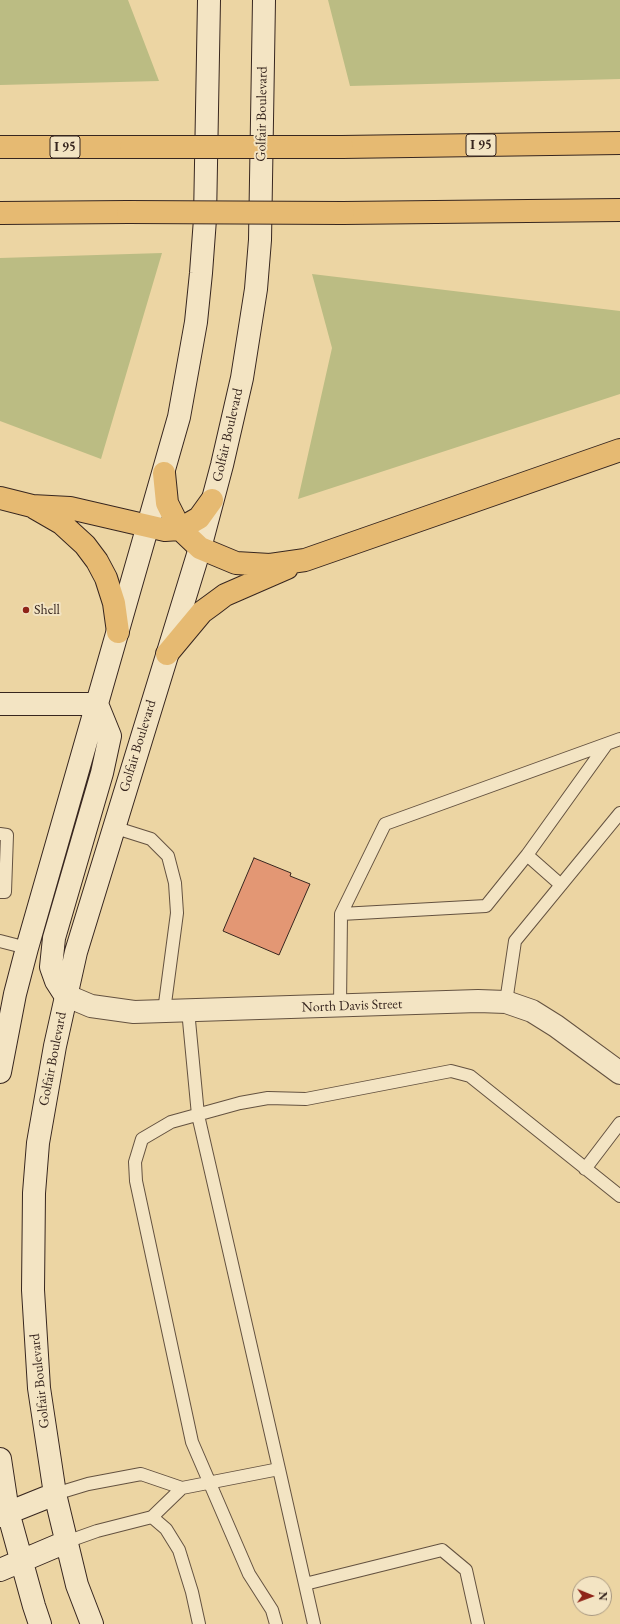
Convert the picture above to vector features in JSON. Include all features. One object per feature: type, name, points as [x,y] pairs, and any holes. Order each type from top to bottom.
[{"type":"highway","name":"I 95","points":[[0,148],[620,143]]},
{"type":"highway","points":[[0,213],[343,213],[620,210]]},
{"type":"highway","points":[[167,654],[202,612],[219,600],[305,560],[620,450]]},
{"type":"highway","points":[[164,473],[167,503],[180,529],[200,548],[236,563],[270,565],[305,560]]},
{"type":"highway","points":[[0,498],[32,506],[70,508],[165,530],[180,529],[199,518],[212,500]]},
{"type":"highway","points":[[32,506],[61,523],[85,545],[97,561],[106,578],[114,603],[118,632]]},
{"type":"main road","points":[[0,1072],[15,994],[27,948],[179,417],[196,322],[205,219],[209,0]]},
{"type":"main road","name":"Golfair Boulevard","points":[[92,1624],[77,1585],[55,1494],[46,1437],[36,1352],[33,1290],[33,1240],[38,1143],[45,1096],[65,995],[88,907],[200,548],[242,378],[256,289],[260,240],[264,0]]},
{"type":"main road","points":[[0,704],[97,704]]},
{"type":"main road","points":[[65,995],[56,981],[51,967],[54,938],[102,773],[110,736],[97,704]]},
{"type":"main road","name":"North Davis Street","points":[[65,995],[91,1006],[134,1012],[478,1001],[506,1002],[532,1011],[550,1022],[620,1073]]},
{"type":"main road","points":[[0,1459],[4,1514],[21,1560],[40,1624]]},
{"type":"main road","points":[[4,1514],[55,1494]]},
{"type":"main road","points":[[0,1570],[66,1542]]},
{"type":"lane","points":[[340,1006],[341,914],[385,824],[620,739]]},
{"type":"lane","points":[[341,914],[486,906],[527,855],[606,745]]},
{"type":"lane","points":[[506,1002],[515,941],[620,813]]},
{"type":"lane","points":[[113,827],[151,839],[168,856],[175,883],[177,913],[164,1011]]},
{"type":"lane","points":[[0,834],[7,835],[5,892],[0,892]]},
{"type":"lane","points":[[527,855],[561,884]]},
{"type":"lane","points":[[0,942],[27,948]]},
{"type":"lane","points":[[188,1010],[198,1115],[314,1624]]},
{"type":"lane","points":[[276,1624],[272,1610],[248,1574],[192,1442],[136,1181],[135,1162],[142,1139],[171,1122],[240,1103],[268,1098],[306,1099],[451,1072],[470,1076],[620,1196]]},
{"type":"lane","points":[[586,1169],[620,1123]]},
{"type":"lane","points":[[55,1494],[88,1484],[141,1474],[182,1488],[279,1469]]},
{"type":"lane","points":[[66,1542],[97,1531],[152,1517],[182,1488]]},
{"type":"lane","points":[[152,1517],[166,1529],[179,1550],[192,1592],[199,1624]]},
{"type":"lane","points":[[305,1584],[442,1550],[466,1570],[478,1624]]},
{"type":"green space","points":[[0,0],[128,0],[159,81],[0,85]]},
{"type":"green space","points":[[328,0],[620,0],[620,79],[350,86]]},
{"type":"green space","points":[[162,253],[101,459],[0,421],[0,258]]},
{"type":"green space","points":[[312,274],[620,311],[620,394],[298,499],[332,348]]},
{"type":"building","points":[[254,858],[291,873],[290,876],[310,884],[279,955],[223,931]]},
{"type":"place","name":"Shell","points":[[26,610]]}]
